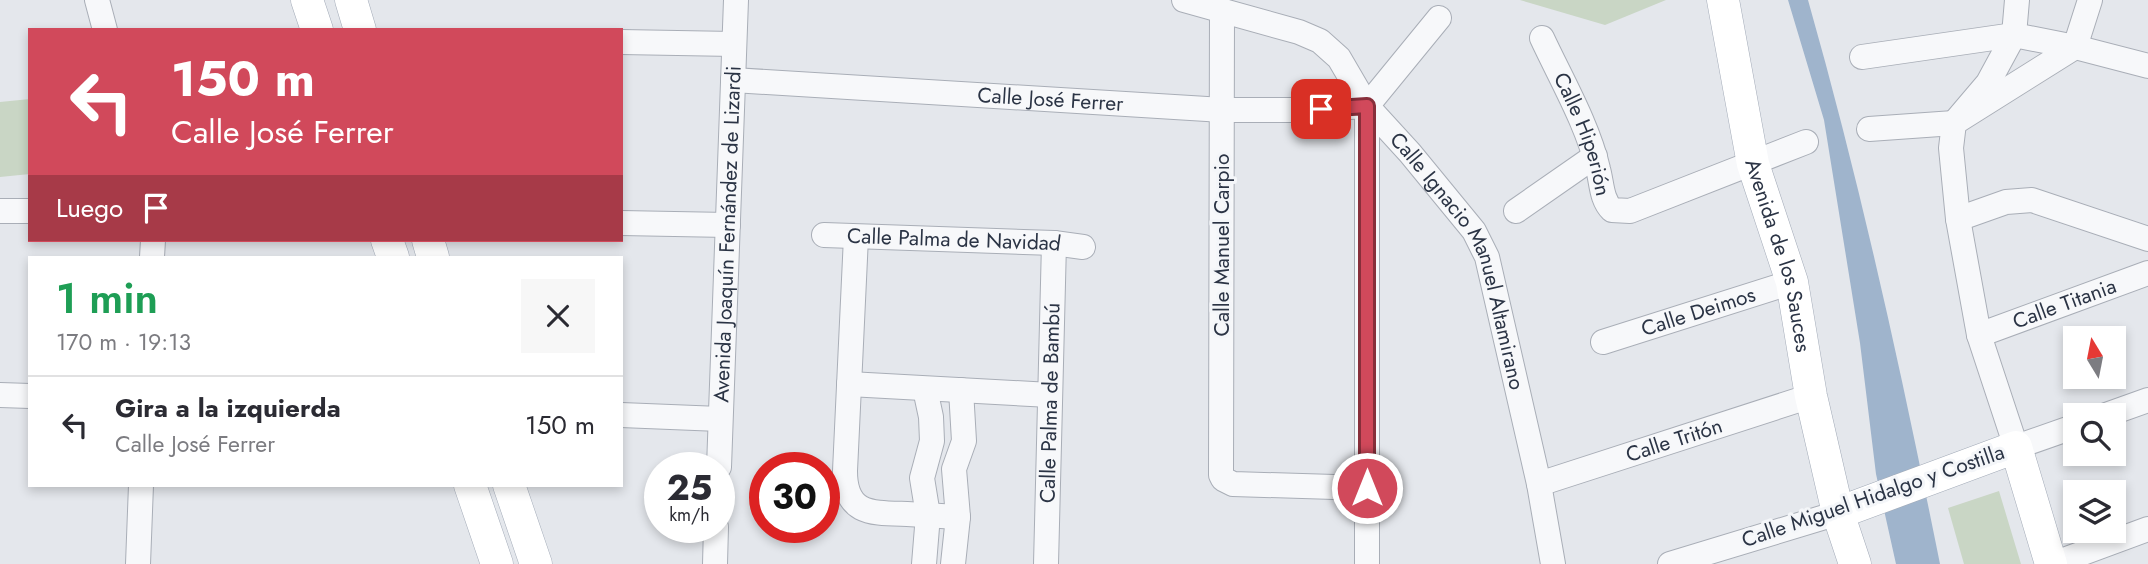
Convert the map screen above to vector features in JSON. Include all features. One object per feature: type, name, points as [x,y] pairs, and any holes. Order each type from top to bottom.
[{"type":"main road","points":[[307,0],[316,28]]},
{"type":"main road","points":[[351,0],[359,28]]},
{"type":"main road","name":"Avenida de los Sauces","points":[[1723,0],[1753,164],[1793,282],[1811,396],[1852,508],[1855,564]]},
{"type":"main road","points":[[2016,447],[2052,564]]},
{"type":"main road","name":"Calle Miguel Hidalgo y Costilla","points":[[1852,508],[2016,447]]},
{"type":"main road","points":[[471,487],[497,564]]},
{"type":"main road","points":[[510,487],[536,564]]},
{"type":"street","points":[[97,0],[104,28]]},
{"type":"street","name":"Avenida Joaquín Fernández de Lizardi","points":[[719,452],[736,0]]},
{"type":"street","name":"Calle Ignacio Manuel Altamirano","points":[[1184,0],[1299,32],[1320,41],[1339,58],[1367,106],[1410,153],[1474,231],[1483,247],[1539,484],[1553,564]]},
{"type":"street","points":[[2016,447],[1979,335],[1958,219],[1951,148],[1954,123],[1988,83],[2014,35],[2017,0]]},
{"type":"street","points":[[1869,129],[1954,123],[2074,47],[2090,0]]},
{"type":"street","name":"Calle Manuel Carpio","points":[[1222,10],[1221,475],[1233,484],[1367,488]]},
{"type":"street","points":[[1367,564],[1367,106],[1439,18]]},
{"type":"street","points":[[1862,57],[2014,35],[2148,66]]},
{"type":"street","name":"Calle Hiperión","points":[[1542,38],[1595,156],[1606,202],[1612,209],[1630,211],[1753,164]]},
{"type":"street","points":[[623,42],[734,44]]},
{"type":"street","name":"Calle José Ferrer","points":[[733,80],[1223,110],[1367,106]]},
{"type":"street","points":[[1753,164],[1806,142]]},
{"type":"street","points":[[1516,211],[1595,156]]},
{"type":"street","points":[[1958,219],[2006,202],[2023,199],[2041,202],[2148,239]]},
{"type":"street","points":[[0,211],[28,211]]},
{"type":"street","points":[[623,223],[727,225]]},
{"type":"street","name":"Calle Palma de Navidad","points":[[824,236],[1054,243],[1083,247]]},
{"type":"street","points":[[856,237],[845,480],[850,498],[862,509],[874,513],[958,517]]},
{"type":"street","name":"Calle Palma de Bambú","points":[[1046,564],[1054,243]]},
{"type":"street","name":"Calle Titania","points":[[1979,335],[2148,273]]},
{"type":"street","name":"Calle Deimos","points":[[1603,342],[1793,282]]},
{"type":"street","points":[[849,384],[1050,396]]},
{"type":"street","points":[[924,564],[928,515],[922,478],[932,429],[925,389]]},
{"type":"street","points":[[953,564],[958,517],[954,476],[964,441],[961,390]]},
{"type":"street","points":[[0,395],[28,396]]},
{"type":"street","name":"Calle Tritón","points":[[1539,484],[1811,396]]},
{"type":"street","points":[[2126,408],[2148,400]]},
{"type":"street","points":[[623,415],[720,419]]},
{"type":"street","name":"Calle Miguel Hidalgo y Costilla","points":[[2016,447],[2063,431]]},
{"type":"street","points":[[138,564],[141,487]]},
{"type":"street","name":"Calle Miguel Hidalgo y Costilla","points":[[1670,564],[1852,508]]},
{"type":"street","points":[[2052,564],[2148,529]]},
{"type":"street","points":[[715,564],[716,543]]},
{"type":"green space","points":[[1520,0],[1666,0],[1605,25]]},
{"type":"green space","points":[[28,99],[28,174],[0,177],[0,102]]},
{"type":"green space","points":[[1999,491],[2021,564],[1964,564],[1948,508]]},
{"type":"water","points":[[1788,0],[1808,0],[1846,140],[1880,281],[1940,564],[1896,564],[1876,474],[1860,343],[1824,120]]},
{"type":"route","points":[[1321,109],[1367,106],[1367,488]]}]
